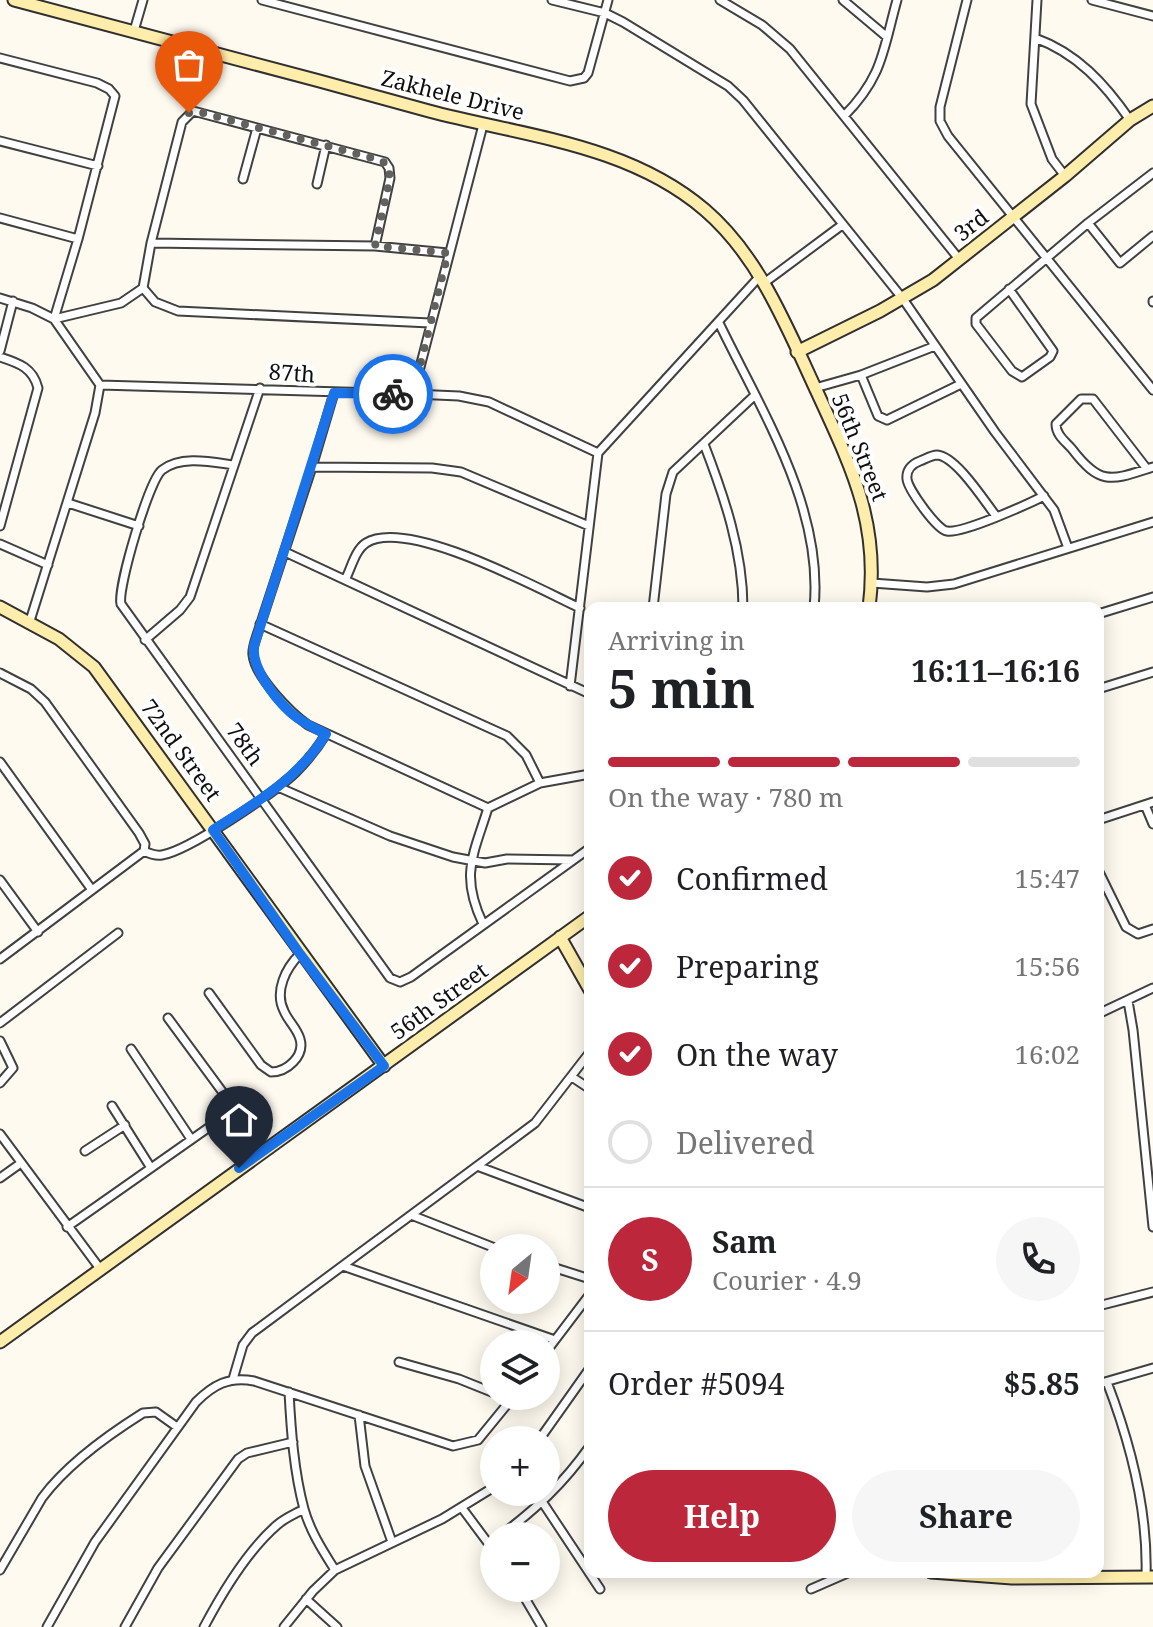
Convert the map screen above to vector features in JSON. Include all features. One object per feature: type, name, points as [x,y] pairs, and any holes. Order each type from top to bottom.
[{"type":"street","name":"Zakhele Drive","points":[[14,0],[483,125],[610,155],[683,192],[718,221],[762,280],[797,352]]},
{"type":"street","points":[[134,31],[143,0]]},
{"type":"street","points":[[262,0],[570,81],[584,78],[588,73],[608,0]]},
{"type":"street","points":[[552,0],[605,13],[728,86],[773,135],[903,299],[1054,510],[1068,548]]},
{"type":"street","points":[[720,0],[778,37],[959,259]]},
{"type":"street","points":[[843,0],[887,37]]},
{"type":"street","points":[[844,116],[872,84],[897,0]]},
{"type":"street","points":[[967,0],[940,107],[940,121],[948,136],[1153,390]]},
{"type":"street","points":[[1037,0],[1032,111],[1052,159],[1065,176]]},
{"type":"street","points":[[1092,0],[1153,16]]},
{"type":"street","points":[[1035,38],[1058,46],[1079,61],[1114,96],[1130,120]]},
{"type":"street","points":[[0,58],[97,83],[112,92],[114,99],[54,319]]},
{"type":"street","name":"3rd","points":[[797,352],[903,299],[1015,216],[1130,120],[1153,106]]},
{"type":"street","points":[[54,319],[121,303],[143,288],[151,243],[182,122],[189,113],[199,112],[326,145],[388,165],[390,178],[375,246]]},
{"type":"street","points":[[413,394],[483,125]]},
{"type":"street","points":[[243,179],[257,128]]},
{"type":"street","points":[[0,141],[98,166]]},
{"type":"street","points":[[317,184],[326,145]]},
{"type":"street","points":[[1009,289],[1053,351],[1050,357],[1022,377],[1012,371],[975,322],[976,318],[1009,289],[1046,257],[1153,173]]},
{"type":"street","points":[[0,218],[78,239]]},
{"type":"street","points":[[1088,223],[1120,263],[1153,236]]},
{"type":"street","points":[[570,686],[598,453],[762,280],[842,225]]},
{"type":"street","points":[[151,243],[375,246],[448,253]]},
{"type":"street","points":[[143,288],[155,302],[178,311],[430,323]]},
{"type":"street","points":[[0,298],[54,319],[100,385],[95,413],[29,624]]},
{"type":"street","points":[[0,351],[13,301]]},
{"type":"street","points":[[719,323],[799,490],[813,562],[814,602]]},
{"type":"street","points":[[815,388],[861,375],[935,346]]},
{"type":"street","name":"56th Street","points":[[797,352],[860,490],[868,529],[872,583],[870,602]]},
{"type":"street","points":[[0,357],[25,366],[32,373],[38,388],[0,526]]},
{"type":"street","points":[[861,375],[878,416],[887,420],[961,384]]},
{"type":"street","name":"87th","points":[[100,385],[459,396],[489,402],[598,453]]},
{"type":"street","points":[[145,640],[180,610],[190,597],[260,388]]},
{"type":"street","points":[[334,393],[260,624],[253,655],[268,684],[290,712],[326,734],[488,808]]},
{"type":"street","points":[[654,602],[668,485],[673,472],[754,396]]},
{"type":"street","points":[[1081,399],[1093,399],[1150,468],[1119,478],[1098,476],[1059,434],[1056,424],[1081,399]]},
{"type":"street","points":[[704,444],[724,496],[742,602]]},
{"type":"street","points":[[996,516],[968,479],[945,457],[935,455],[914,463],[907,472],[910,487],[942,530],[955,531],[996,516],[1044,496]]},
{"type":"street","name":"78th","points":[[234,465],[184,462],[161,470],[151,485],[119,598],[145,640],[393,980],[400,982],[411,977],[584,853]]},
{"type":"street","points":[[312,467],[432,468],[461,472],[589,526]]},
{"type":"street","points":[[68,503],[139,526]]},
{"type":"street","points":[[872,583],[927,587],[954,584],[1153,522]]},
{"type":"street","points":[[345,580],[358,552],[367,542],[413,540],[453,549],[580,608]]},
{"type":"street","points":[[0,544],[48,565]]},
{"type":"street","points":[[285,552],[584,692]]},
{"type":"street","points":[[1104,612],[1153,597]]},
{"type":"street","name":"72nd Street","points":[[0,607],[59,639],[94,667],[384,1066]]},
{"type":"street","points":[[260,624],[507,736],[526,755],[540,783]]},
{"type":"street","points":[[1104,687],[1153,672]]},
{"type":"street","points":[[0,673],[31,689],[45,702],[145,844],[144,851],[0,959]]},
{"type":"street","points":[[144,851],[164,855],[263,799],[312,756],[326,734]]},
{"type":"street","points":[[0,762],[92,890]]},
{"type":"street","points":[[483,924],[470,892],[471,861],[488,808],[540,783],[584,775]]},
{"type":"street","points":[[278,787],[390,836],[471,861],[575,860]]},
{"type":"street","points":[[1104,818],[1149,804],[1153,824]]},
{"type":"street","points":[[0,880],[38,932]]},
{"type":"street","points":[[1104,882],[1128,929],[1140,934],[1153,929]]},
{"type":"street","name":"56th Street","points":[[0,1342],[584,920]]},
{"type":"street","points":[[0,1023],[118,933]]},
{"type":"street","points":[[560,937],[584,979]]},
{"type":"street","points":[[209,993],[261,1065],[271,1072],[283,1070],[295,1060],[301,1048],[300,1037],[281,1002],[285,973],[300,954]]},
{"type":"street","points":[[1104,1011],[1153,988]]},
{"type":"street","points":[[1128,1001],[1153,1227]]},
{"type":"street","points":[[67,1227],[235,1109],[168,1018]]},
{"type":"street","points":[[0,1041],[13,1068],[0,1083]]},
{"type":"street","points":[[131,1049],[191,1139]]},
{"type":"street","points":[[233,1379],[243,1345],[252,1333],[535,1123],[584,1060]]},
{"type":"street","points":[[572,1077],[584,1085]]},
{"type":"street","points":[[112,1106],[151,1168]]},
{"type":"street","points":[[85,1151],[125,1125]]},
{"type":"street","points":[[0,1134],[101,1270]]},
{"type":"street","points":[[0,1178],[21,1163]]},
{"type":"street","points":[[477,1166],[584,1206]]},
{"type":"street","points":[[411,1215],[480,1242]]},
{"type":"street","points":[[343,1266],[526,1330]]},
{"type":"street","points":[[560,1269],[584,1277]]},
{"type":"street","points":[[1104,1304],[1153,1292]]},
{"type":"street","points":[[560,1333],[584,1302]]},
{"type":"street","points":[[399,1362],[480,1387]]},
{"type":"street","points":[[1104,1383],[1153,1368]]},
{"type":"street","points":[[549,1426],[584,1376]]},
{"type":"street","points":[[47,1627],[95,1542],[177,1427],[204,1394],[215,1386],[233,1379],[254,1381],[453,1446],[478,1440],[502,1410]]},
{"type":"street","points":[[1104,1575],[1150,1577],[1138,1493],[1120,1418],[1107,1382]]},
{"type":"street","points":[[289,1392],[304,1509],[317,1541],[335,1570]]},
{"type":"street","points":[[0,1570],[42,1498],[74,1465],[143,1413],[156,1412],[177,1427]]},
{"type":"street","points":[[359,1415],[365,1466],[392,1542]]},
{"type":"street","points":[[125,1627],[158,1568],[238,1459],[247,1453],[293,1442]]},
{"type":"street","points":[[560,1484],[584,1454]]},
{"type":"street","points":[[284,1627],[335,1570],[434,1524],[480,1496]]},
{"type":"street","points":[[518,1522],[539,1506]]},
{"type":"street","points":[[545,1506],[584,1565]]},
{"type":"street","points":[[462,1508],[480,1530]]},
{"type":"street","points":[[204,1627],[227,1587],[268,1535],[283,1520],[304,1509]]},
{"type":"street","points":[[593,1578],[600,1589]]},
{"type":"street","points":[[811,1589],[836,1578]]},
{"type":"street","points":[[306,1599],[337,1627]]},
{"type":"street","points":[[527,1602],[542,1627]]},
{"type":"way so far","points":[[189,113],[199,112],[380,160],[388,165],[390,178],[375,246],[448,253],[413,394],[393,394]]},
{"type":"route","points":[[239,1168],[384,1066],[213,830],[263,799],[293,775],[312,756],[326,734],[290,712],[279,700],[255,662],[254,646],[334,393],[393,394]]}]
